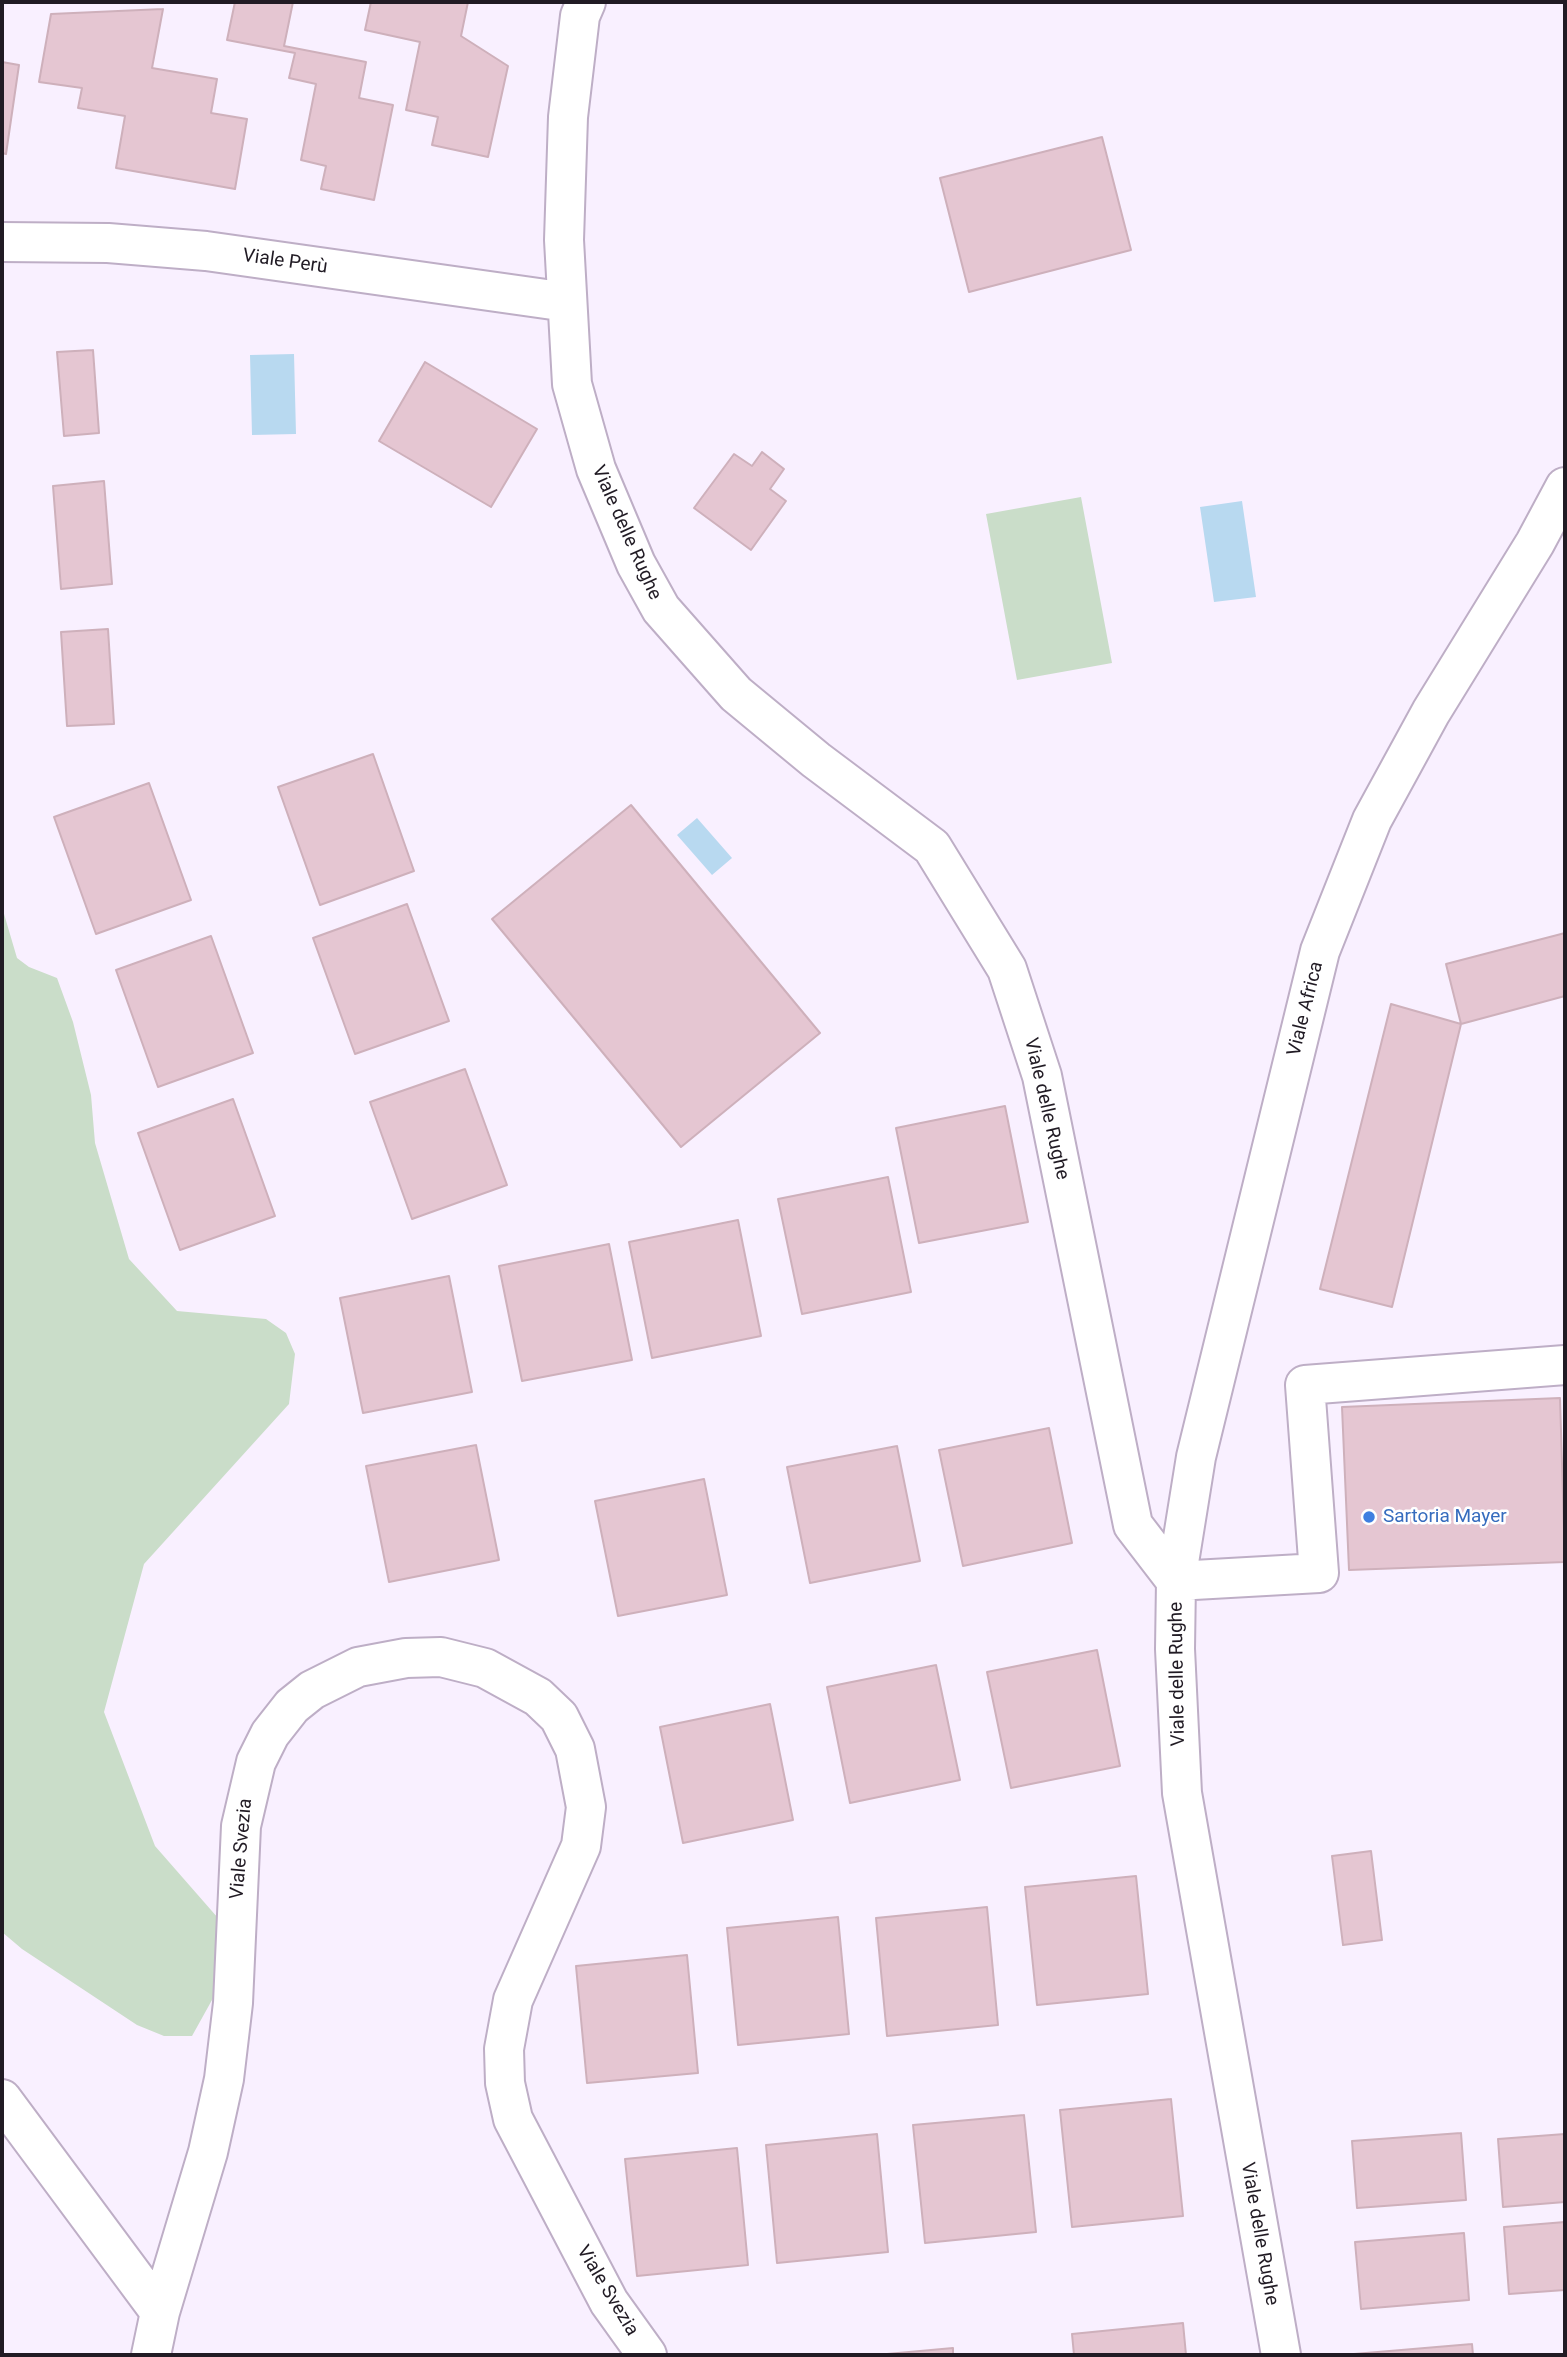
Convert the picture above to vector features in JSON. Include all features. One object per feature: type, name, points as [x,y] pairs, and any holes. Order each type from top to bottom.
[{"type":"street","name":"Viale delle Rughe","points":[[586,2],[580,16],[568,117],[564,240],[572,384],[596,469],[636,564],[661,609],[736,694],[816,760],[932,847],[1007,969],[1042,1076],[1133,1525],[1176,1581],[1175,1649],[1182,1793],[1281,2355]]},
{"type":"street","name":"Viale Perù","points":[[2,242],[108,243],[206,251],[567,302]]},
{"type":"street","name":"Viale Africa","points":[[1176,1581],[1196,1457],[1320,951],[1372,820],[1431,712],[1535,543],[1565,487]]},
{"type":"street","points":[[1176,1581],[1319,1573],[1305,1385],[1565,1365]]},
{"type":"street","name":"Viale Svezia","points":[[151,2355],[160,2312],[208,2152],[225,2078],[233,2003],[241,1826],[256,1762],[270,1734],[292,1706],[324,1683],[358,1667],[405,1658],[441,1657],[485,1668],[538,1697],[559,1717],[575,1749],[586,1807],[581,1846],[513,2000],[504,2049],[505,2083],[513,2119],[609,2302],[647,2355]]},
{"type":"street","points":[[2,2099],[160,2312]]},
{"type":"green space","points":[[1081,497],[1112,663],[1017,680],[986,514]]},
{"type":"green space","points":[[2,907],[17,958],[29,967],[57,978],[73,1022],[91,1095],[95,1143],[129,1259],[177,1311],[266,1319],[286,1333],[295,1354],[289,1404],[144,1564],[104,1712],[155,1846],[218,1918],[217,1991],[192,2036],[164,2036],[137,2025],[22,1949],[2,1932]]},
{"type":"water","points":[[294,354],[296,434],[252,435],[250,355]]},
{"type":"water","points":[[1242,501],[1256,597],[1214,602],[1200,507]]},
{"type":"water","points":[[697,818],[732,858],[712,875],[677,835]]},
{"type":"building","points":[[235,2],[293,2],[284,46],[366,62],[359,98],[393,105],[374,200],[321,189],[326,166],[301,160],[316,84],[289,78],[295,53],[227,40]]},
{"type":"building","points":[[371,2],[468,2],[461,36],[508,66],[488,157],[432,145],[438,117],[406,110],[420,42],[365,30]]},
{"type":"building","points":[[163,9],[152,68],[217,79],[211,113],[247,119],[235,189],[116,168],[125,116],[78,108],[82,88],[39,82],[51,14]]},
{"type":"building","points":[[2,62],[19,65],[6,154],[2,153]]},
{"type":"building","points":[[1102,137],[1131,250],[969,292],[940,178]]},
{"type":"building","points":[[93,350],[99,433],[64,436],[57,352]]},
{"type":"building","points":[[425,362],[537,429],[491,507],[379,441]]},
{"type":"building","points":[[762,452],[784,469],[770,489],[786,501],[751,550],[694,508],[734,454],[752,466]]},
{"type":"building","points":[[104,481],[112,584],[61,589],[53,486]]},
{"type":"building","points":[[108,629],[114,724],[67,726],[61,632]]},
{"type":"building","points":[[373,754],[414,871],[320,905],[278,787]]},
{"type":"building","points":[[149,783],[191,900],[96,934],[54,817]]},
{"type":"building","points":[[631,805],[820,1033],[681,1147],[492,919]]},
{"type":"building","points":[[407,904],[449,1021],[355,1054],[313,938]]},
{"type":"building","points":[[1565,933],[1565,996],[1461,1024],[1446,964]]},
{"type":"building","points":[[211,936],[253,1053],[158,1087],[116,970]]},
{"type":"building","points":[[1391,1004],[1461,1024],[1392,1307],[1320,1289]]},
{"type":"building","points":[[465,1069],[507,1185],[412,1219],[370,1102]]},
{"type":"building","points":[[233,1099],[275,1216],[180,1250],[138,1133]]},
{"type":"building","points":[[1005,1106],[1028,1222],[919,1243],[896,1128]]},
{"type":"building","points":[[888,1177],[911,1292],[802,1314],[778,1199]]},
{"type":"building","points":[[738,1220],[761,1336],[652,1358],[629,1242]]},
{"type":"building","points":[[609,1244],[632,1360],[522,1381],[499,1266]]},
{"type":"building","points":[[449,1276],[472,1392],[363,1413],[340,1298]]},
{"type":"building","points":[[1560,1398],[1565,1562],[1349,1570],[1342,1407]]},
{"type":"building","points":[[1049,1428],[1072,1543],[963,1566],[939,1450]]},
{"type":"building","points":[[476,1445],[499,1560],[389,1582],[366,1466]]},
{"type":"building","points":[[897,1446],[920,1561],[810,1583],[787,1467]]},
{"type":"building","points":[[704,1479],[727,1595],[618,1616],[595,1501]]},
{"type":"building","points":[[1097,1650],[1120,1766],[1011,1788],[987,1672]]},
{"type":"building","points":[[936,1665],[960,1780],[850,1803],[827,1687]]},
{"type":"building","points":[[770,1704],[793,1820],[683,1843],[660,1727]]},
{"type":"building","points":[[1371,1851],[1382,1940],[1343,1945],[1332,1856]]},
{"type":"building","points":[[1136,1876],[1148,1994],[1037,2005],[1025,1887]]},
{"type":"building","points":[[987,1907],[998,2025],[887,2036],[876,1918]]},
{"type":"building","points":[[838,1917],[849,2034],[738,2045],[727,1928]]},
{"type":"building","points":[[687,1955],[698,2073],[587,2083],[576,1966]]},
{"type":"building","points":[[1171,2099],[1183,2216],[1072,2227],[1060,2110]]},
{"type":"building","points":[[1024,2115],[1036,2232],[925,2243],[913,2125]]},
{"type":"building","points":[[1461,2133],[1466,2200],[1357,2208],[1352,2141]]},
{"type":"building","points":[[877,2134],[888,2252],[777,2263],[766,2145]]},
{"type":"building","points":[[1565,2134],[1565,2202],[1503,2207],[1498,2139]]},
{"type":"building","points":[[737,2148],[748,2265],[637,2276],[625,2159]]},
{"type":"building","points":[[1565,2222],[1565,2290],[1509,2294],[1504,2227]]},
{"type":"building","points":[[1464,2233],[1469,2300],[1361,2309],[1355,2242]]},
{"type":"building","points":[[1183,2323],[1186,2355],[1074,2355],[1072,2334]]},
{"type":"building","points":[[1472,2344],[1473,2355],[1354,2355],[1354,2354]]},
{"type":"building","points":[[953,2348],[953,2355],[876,2355]]},
{"type":"place","name":"Sartoria Mayer","points":[[1369,1517]]}]
